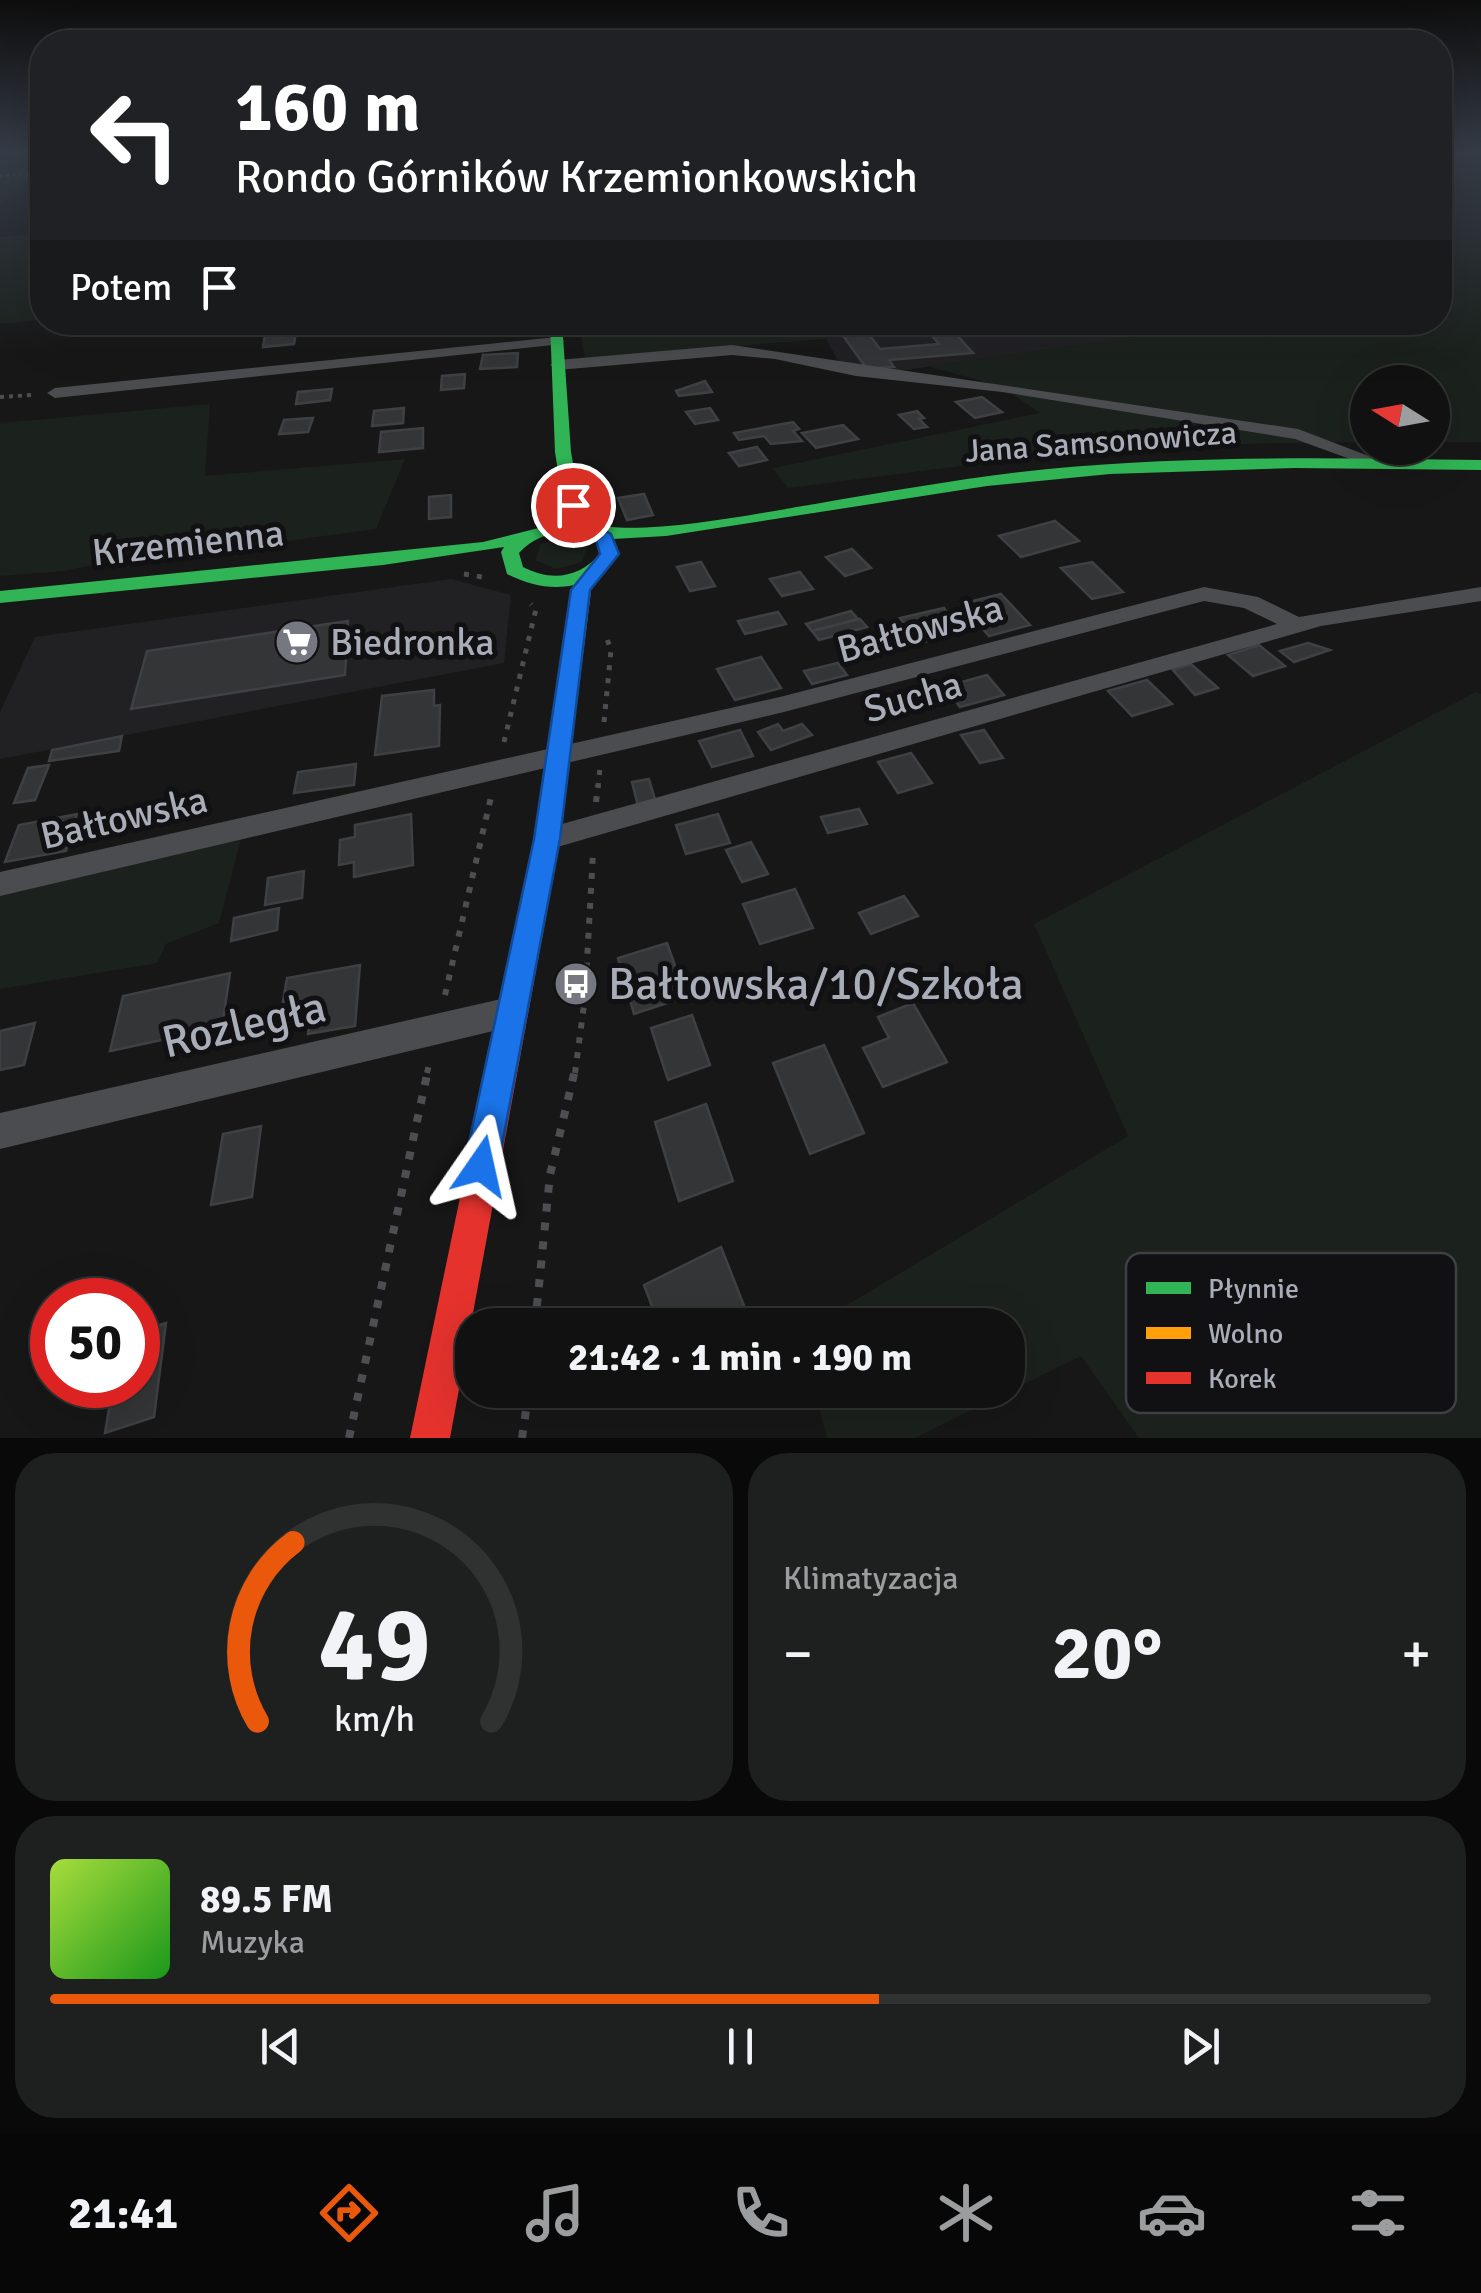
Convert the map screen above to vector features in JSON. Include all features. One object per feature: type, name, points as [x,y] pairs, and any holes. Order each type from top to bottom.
[{"type":"main road","points":[[430,1438],[510,1012],[547,839],[581,590],[600,567],[609,545],[575,520],[563,452],[557,343]]},
{"type":"main road","points":[[508,577],[510,552],[532,533],[563,452]]},
{"type":"main road","name":"Jana Samsonowicza","points":[[532,533],[589,529],[633,534],[730,523],[891,494],[1033,476],[1212,462],[1350,463]]},
{"type":"main road","name":"Jana Samsonowicza","points":[[1450,464],[1481,465]]},
{"type":"main road","name":"Jana Samsonowicza","points":[[531,590],[568,582],[620,554],[730,523]]},
{"type":"main road","name":"Krzemienna","points":[[0,597],[484,547],[532,533]]},
{"type":"main road","name":"Krzemienna","points":[[384,559],[478,563],[531,590]]},
{"type":"main road","points":[[531,590],[550,596],[571,673]]},
{"type":"street","points":[[55,393],[557,343],[732,350],[775,354],[856,372],[1002,387],[1298,434],[1350,453]]},
{"type":"street","points":[[1434,600],[1481,581]]},
{"type":"street","name":"Bałtowska","points":[[0,884],[497,771],[603,742],[784,704],[1204,594],[1250,602],[1298,626]]},
{"type":"street","points":[[1434,600],[1481,594]]},
{"type":"street","name":"Sucha","points":[[547,839],[1298,626],[1434,600]]},
{"type":"street","name":"Rozległa","points":[[0,1131],[510,1012]]},
{"type":"path","points":[[0,398],[55,393]]},
{"type":"path","points":[[462,574],[508,577]]},
{"type":"path","points":[[349,1438],[437,1028],[536,608],[531,590]]},
{"type":"path","points":[[537,1308],[550,1176],[572,1092],[585,998],[594,826],[611,650],[604,632]]},
{"type":"path","points":[[522,1438],[526,1408]]},
{"type":"shaded area","points":[[1452,221],[1481,221],[1481,442],[1450,442],[1450,365],[1350,365],[1350,442],[1181,445],[1056,454],[788,488],[773,468],[1040,413],[1002,387],[928,366],[1147,335],[1452,335]]},
{"type":"shaded area","points":[[30,234],[30,321],[0,324],[0,237]]},
{"type":"shaded area","points":[[581,335],[825,335],[827,339],[585,358]]},
{"type":"shaded area","points":[[824,335],[1149,335],[892,372],[840,364]]},
{"type":"shaded area","points":[[210,404],[205,476],[405,459],[376,529],[213,551],[171,548],[64,571],[0,576],[0,423]]},
{"type":"shaded area","points":[[567,537],[588,546],[582,562],[556,569],[535,560],[541,544]]},
{"type":"shaded area","points":[[451,579],[511,595],[504,663],[0,759],[0,712],[35,637]]},
{"type":"shaded area","points":[[1476,692],[1481,694],[1481,1438],[1139,1438],[1081,1356],[1025,1384],[1025,1308],[842,1308],[1128,1136],[1034,924]]},
{"type":"shaded area","points":[[241,839],[219,923],[166,944],[157,963],[0,989],[0,888]]},
{"type":"shaded area","points":[[819,1408],[976,1408],[915,1438],[827,1438]]},
{"type":"building","points":[[265,335],[296,335],[294,344],[263,347]]},
{"type":"building","points":[[842,335],[869,335],[880,349],[939,344],[931,335],[957,335],[973,353],[889,360],[894,367],[867,369]]},
{"type":"building","points":[[518,353],[517,367],[480,369],[483,355]]},
{"type":"building","points":[[465,374],[464,388],[441,390],[442,376]]},
{"type":"building","points":[[705,381],[712,392],[679,396],[676,391]]},
{"type":"building","points":[[332,389],[330,400],[296,404],[298,392]]},
{"type":"building","points":[[982,397],[1002,412],[975,418],[956,402]]},
{"type":"building","points":[[404,408],[403,423],[372,426],[374,411]]},
{"type":"building","points":[[710,408],[718,420],[695,424],[686,412]]},
{"type":"building","points":[[917,411],[927,427],[914,429],[899,415]]},
{"type":"building","points":[[313,418],[308,432],[279,434],[284,420]]},
{"type":"building","points":[[793,422],[799,429],[793,431],[802,441],[771,444],[764,436],[739,440],[734,433]]},
{"type":"building","points":[[843,425],[858,439],[816,448],[802,433]]},
{"type":"building","points":[[423,428],[423,448],[379,452],[381,432]]},
{"type":"building","points":[[757,447],[767,460],[739,466],[729,453]]},
{"type":"building","points":[[644,494],[653,515],[627,520],[618,498]]},
{"type":"building","points":[[451,495],[451,517],[429,519],[429,497]]},
{"type":"building","points":[[1055,521],[1079,541],[1021,557],[999,536]]},
{"type":"building","points":[[852,549],[871,568],[845,576],[826,557]]},
{"type":"building","points":[[701,562],[715,586],[690,591],[677,567]]},
{"type":"building","points":[[1092,562],[1123,592],[1092,599],[1061,568]]},
{"type":"building","points":[[800,572],[813,589],[782,596],[770,579]]},
{"type":"building","points":[[1001,594],[1030,625],[989,636],[961,604]]},
{"type":"building","points":[[944,608],[963,633],[919,643],[900,618]]},
{"type":"building","points":[[851,611],[858,619],[812,631],[806,624]]},
{"type":"building","points":[[778,612],[786,624],[745,634],[738,621]]},
{"type":"building","points":[[860,619],[867,627],[819,640],[812,631]]},
{"type":"building","points":[[348,621],[345,675],[131,709],[147,651]]},
{"type":"building","points":[[1308,643],[1330,650],[1294,662],[1280,651]]},
{"type":"building","points":[[1259,645],[1285,666],[1253,676],[1228,655]]},
{"type":"building","points":[[761,657],[781,688],[735,700],[717,669]]},
{"type":"building","points":[[838,663],[847,675],[812,684],[804,671]]},
{"type":"building","points":[[1191,664],[1218,688],[1195,695],[1173,670]]},
{"type":"building","points":[[987,675],[1004,695],[960,707],[944,687]]},
{"type":"building","points":[[1147,680],[1172,704],[1132,716],[1108,691]]},
{"type":"building","points":[[434,690],[434,706],[440,705],[439,746],[375,755],[382,696]]},
{"type":"building","points":[[778,724],[783,731],[802,724],[812,735],[771,750],[758,732]]},
{"type":"building","points":[[740,730],[753,756],[712,767],[699,741]]},
{"type":"building","points":[[984,730],[1003,758],[980,763],[961,735]]},
{"type":"building","points":[[122,736],[119,751],[49,761],[52,750]]},
{"type":"building","points":[[911,753],[932,783],[898,793],[878,762]]},
{"type":"building","points":[[356,764],[354,785],[294,793],[298,772]]},
{"type":"building","points":[[49,765],[35,800],[14,803],[28,768]]},
{"type":"building","points":[[649,779],[657,806],[639,810],[632,782]]},
{"type":"building","points":[[859,809],[867,824],[828,833],[821,817]]},
{"type":"building","points":[[77,814],[66,851],[5,862],[19,825]]},
{"type":"building","points":[[411,814],[413,865],[354,877],[354,862],[339,865],[340,840],[355,837],[355,825]]},
{"type":"building","points":[[718,814],[730,843],[686,854],[676,825]]},
{"type":"building","points":[[751,842],[768,874],[742,882],[726,850]]},
{"type":"building","points":[[304,871],[302,898],[265,905],[268,878]]},
{"type":"building","points":[[795,889],[813,928],[760,944],[743,904]]},
{"type":"building","points":[[904,896],[918,916],[871,934],[859,913]]},
{"type":"building","points":[[279,908],[277,930],[231,941],[234,918]]},
{"type":"building","points":[[667,943],[686,997],[634,1014],[618,958]]},
{"type":"building","points":[[360,965],[355,1026],[308,1034],[311,1008],[281,1013],[287,978]]},
{"type":"building","points":[[230,973],[222,1027],[110,1051],[123,996]]},
{"type":"building","points":[[913,1003],[947,1062],[883,1087],[863,1048],[889,1038],[878,1017]]},
{"type":"building","points":[[692,1015],[710,1065],[668,1080],[651,1028]]},
{"type":"building","points":[[35,1023],[24,1065],[0,1070],[0,1031]]},
{"type":"building","points":[[824,1045],[864,1133],[810,1154],[773,1063]]},
{"type":"building","points":[[706,1104],[733,1181],[679,1201],[655,1122]]},
{"type":"building","points":[[261,1126],[252,1197],[211,1205],[223,1134]]},
{"type":"building","points":[[721,1247],[745,1308],[653,1308],[644,1285]]},
{"type":"building","points":[[166,1323],[160,1370],[160,1325]]},
{"type":"building","points":[[109,1408],[155,1408],[154,1417],[105,1433]]},
{"type":"traffic: fast","points":[[557,335],[563,452],[575,521],[583,527]]},
{"type":"traffic: fast","points":[[595,531],[666,531],[987,481],[1110,469],[1295,463],[1481,465]]},
{"type":"traffic: fast","points":[[568,526],[601,536],[610,554],[601,565],[566,582],[540,581],[514,570],[510,552],[522,540],[543,530],[568,526]]},
{"type":"traffic: fast","points":[[0,597],[383,559],[484,547],[526,536]]},
{"type":"traffic: slow","points":[[528,938],[547,839],[581,589],[595,572]]},
{"type":"traffic: jam","points":[[430,1438],[528,938]]},
{"type":"place","name":"Biedronka","points":[[297,642]]},
{"type":"place","name":"Bałtowska/10/Szkoła","points":[[576,984]]},
{"type":"route","points":[[481,1166],[547,839],[581,590],[610,554],[604,538],[575,520],[573,505]]}]
